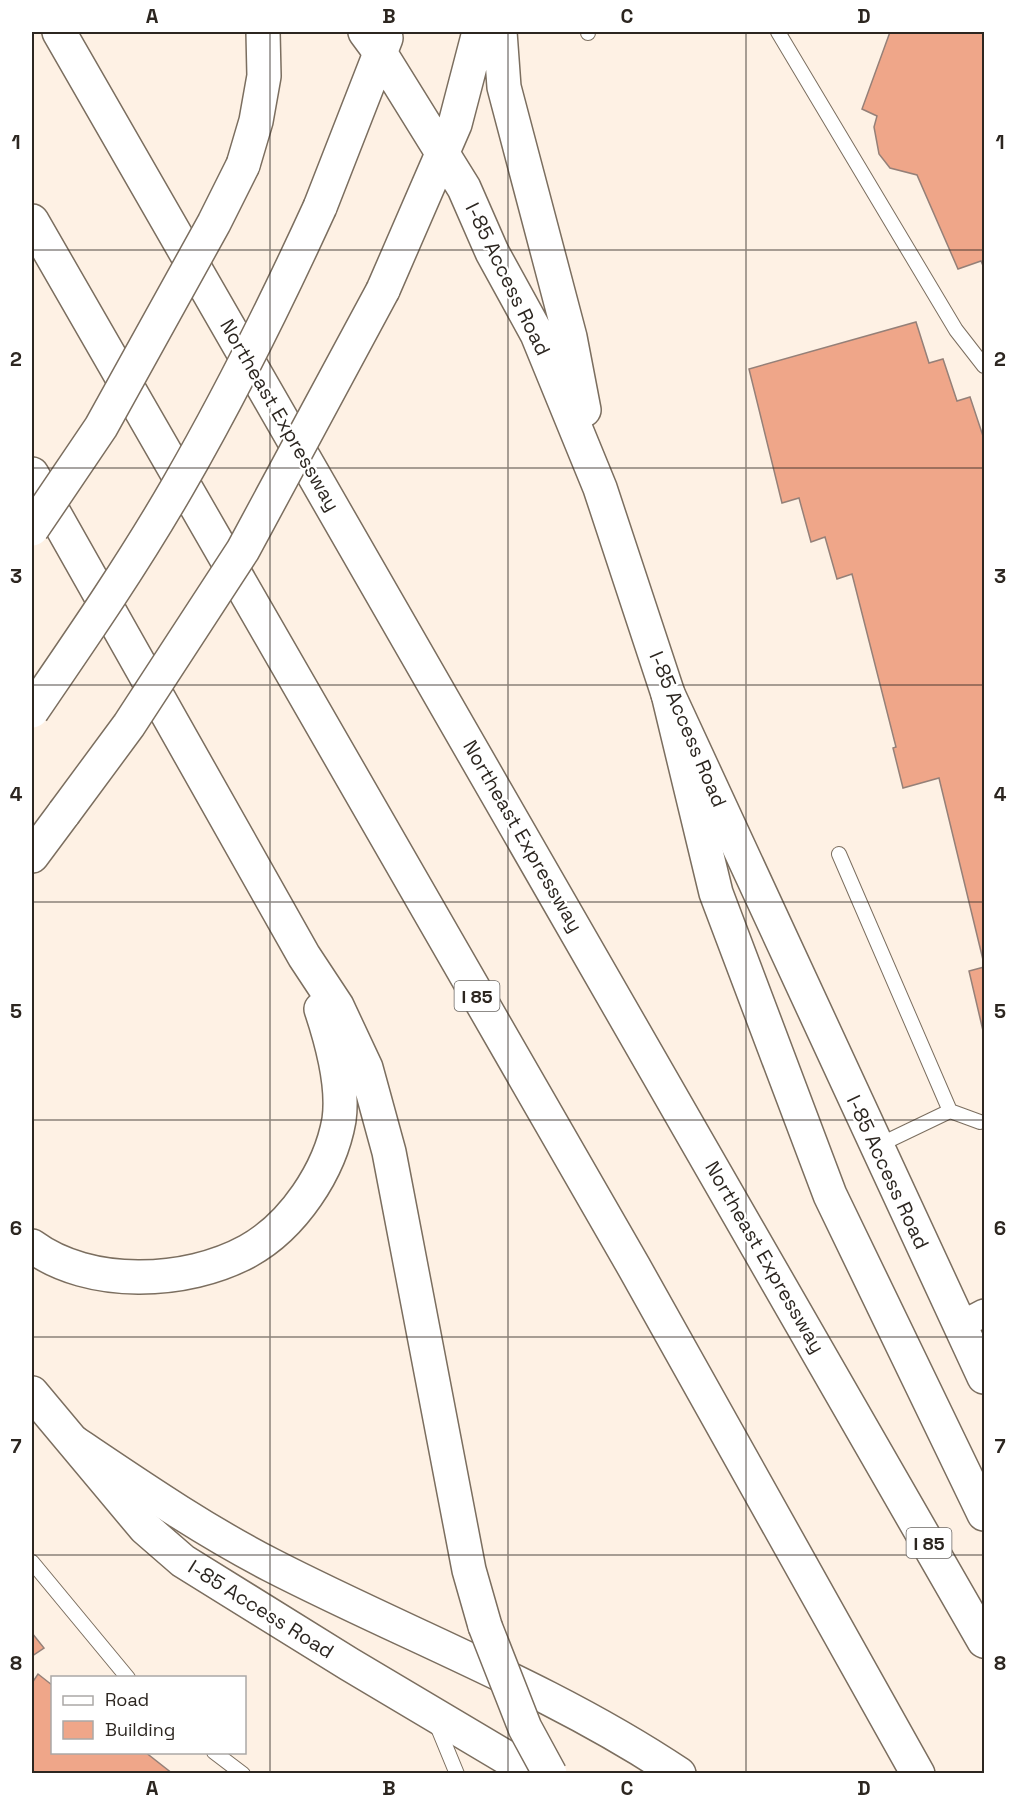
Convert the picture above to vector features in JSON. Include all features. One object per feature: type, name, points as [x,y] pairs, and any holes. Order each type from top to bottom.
[{"type":"main road","name":"Northeast Expressway","points":[[59,32],[984,1641]]},
{"type":"main road","points":[[32,529],[101,426],[243,165],[256,121],[264,76],[263,32]]},
{"type":"main road","points":[[32,856],[129,725],[243,550],[383,290],[455,124],[479,32]]},
{"type":"main road","points":[[500,32],[504,87],[570,337],[600,489]]},
{"type":"main road","points":[[32,711],[91,624],[178,486],[286,282],[320,207],[377,38]]},
{"type":"main road","name":"I-85 Access Road","points":[[377,38],[464,188],[492,252],[537,334],[600,489],[668,694],[928,1257],[972,1320],[984,1377]]},
{"type":"main road","name":"I 85","points":[[32,221],[634,1267],[918,1773]]},
{"type":"main road","points":[[32,474],[304,956],[337,1006],[366,1068],[389,1152],[469,1570],[485,1626],[525,1728],[550,1773]]},
{"type":"main road","points":[[668,694],[721,908],[830,1195],[984,1514]]},
{"type":"main road","points":[[721,908],[751,918],[763,931],[894,1203],[928,1257]]},
{"type":"main road","points":[[32,1246],[47,1257],[91,1273],[144,1278],[196,1270],[248,1251],[291,1217],[323,1169],[339,1120],[338,1076],[325,1021],[304,956]]},
{"type":"main road","name":"I-85 Access Road","points":[[32,1393],[145,1528],[183,1561],[534,1773]]},
{"type":"main road","points":[[75,1443],[179,1512],[270,1565],[526,1687],[633,1743],[680,1773]]},
{"type":"lane","points":[[778,32],[956,330],[984,366]]},
{"type":"lane","points":[[839,855],[950,1111]]},
{"type":"lane","points":[[876,1146],[950,1111],[980,1122]]},
{"type":"lane","points":[[32,1562],[127,1676]]},
{"type":"lane","points":[[432,1713],[457,1773]]},
{"type":"lane","points":[[217,1754],[243,1773]]},
{"type":"building","points":[[890,32],[984,32],[984,268],[981,261],[958,269],[917,175],[890,168],[879,154],[874,127],[877,116],[862,109]]},
{"type":"building","points":[[916,322],[929,363],[943,359],[957,401],[970,397],[984,439],[984,964],[939,778],[903,788],[893,748],[896,747],[852,574],[837,579],[825,537],[811,542],[799,498],[782,503],[749,369]]},
{"type":"building","points":[[984,967],[984,1035],[969,971]]},
{"type":"building","points":[[32,1633],[44,1648],[32,1656]]},
{"type":"building","points":[[38,1674],[51,1684],[51,1754],[148,1754],[173,1774],[32,1774],[32,1683]]}]
